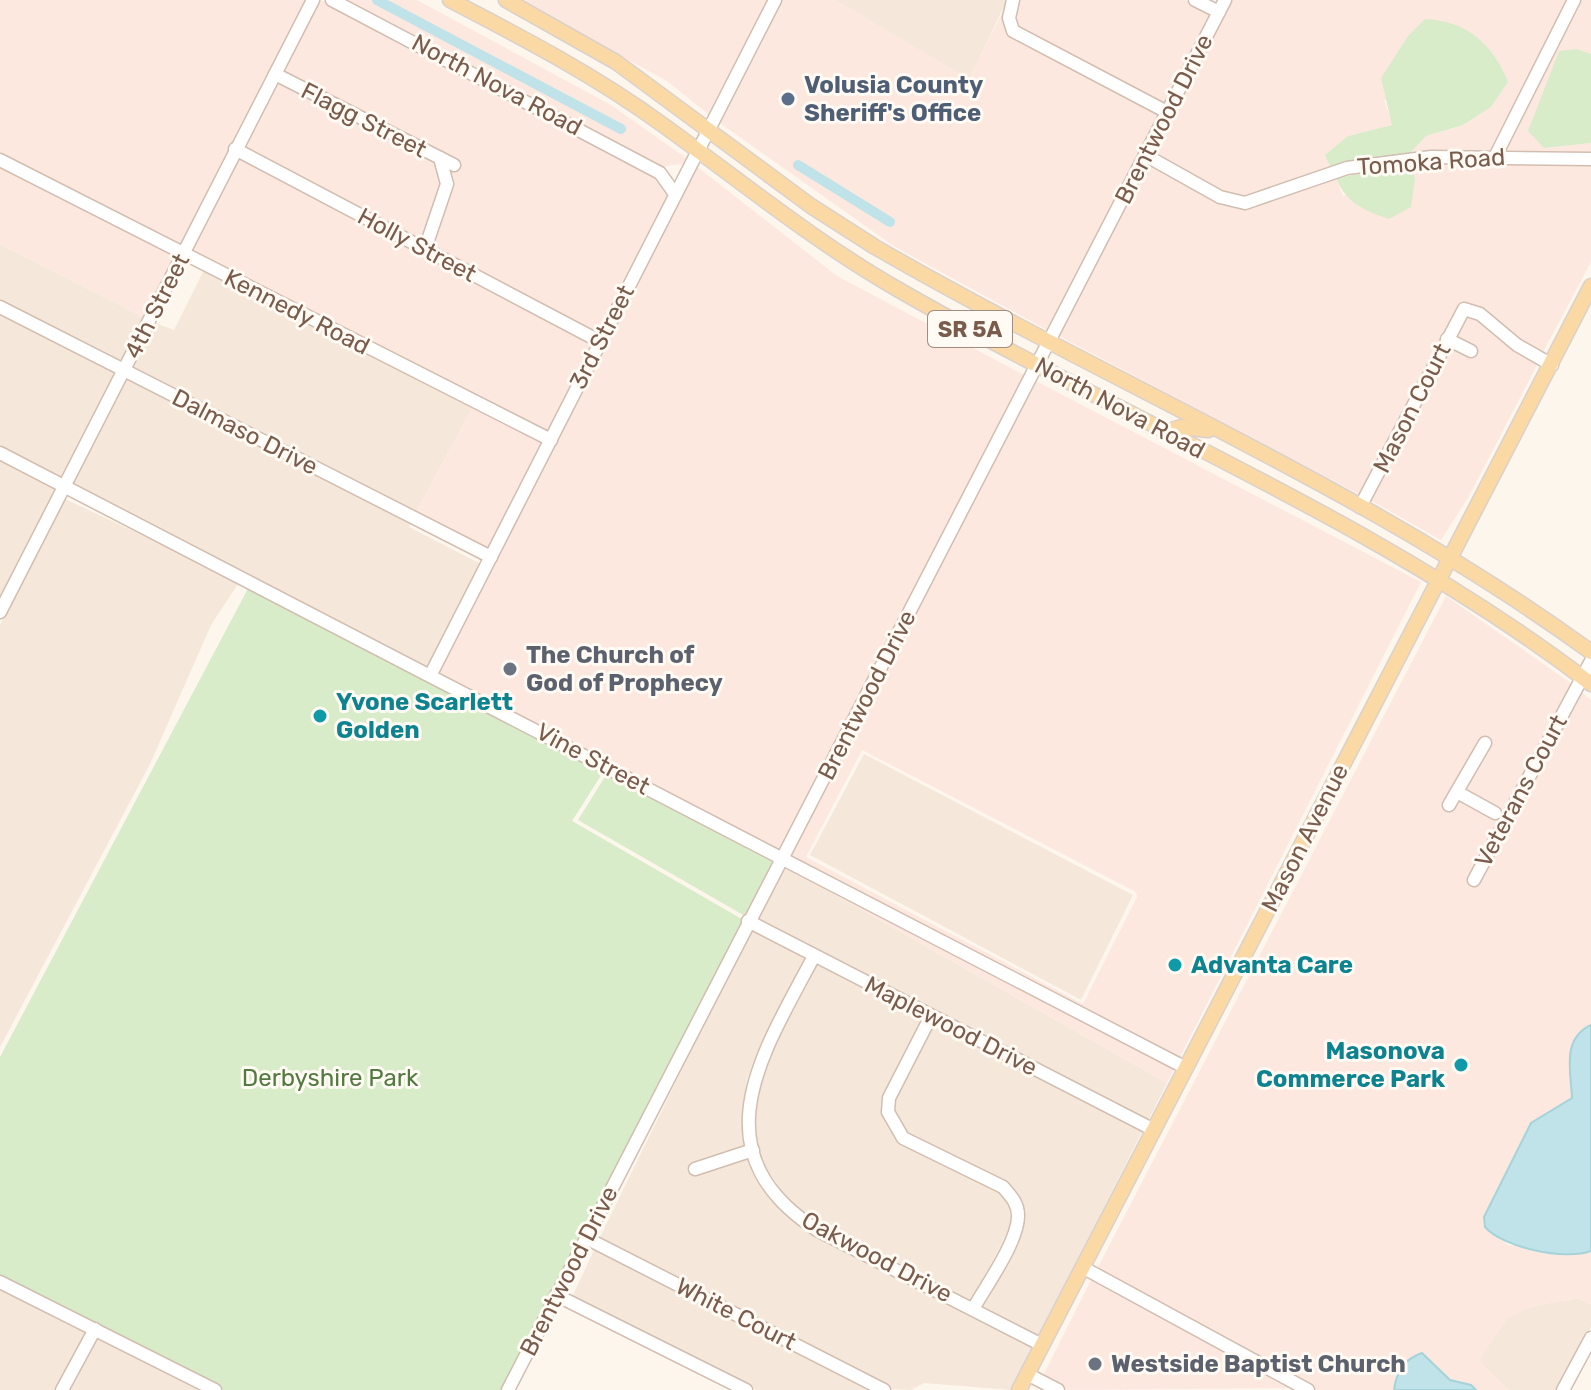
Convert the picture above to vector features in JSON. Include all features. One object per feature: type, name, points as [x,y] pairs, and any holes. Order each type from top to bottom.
[{"type":"main road","name":"North Nova Road","points":[[450,0],[573,65],[845,258],[1438,579],[1586,681]]},
{"type":"main road","name":"North Nova Road","points":[[506,0],[616,62],[838,224],[1049,342],[1449,557],[1591,652]]},
{"type":"main road","name":"Mason Avenue","points":[[1019,1390],[1591,286]]},
{"type":"main road","points":[[1165,432],[1181,427],[1216,431]]},
{"type":"street","name":"4th Street","points":[[0,612],[313,0]]},
{"type":"street","name":"North Nova Road","points":[[332,0],[660,173]]},
{"type":"street","name":"3rd Street","points":[[431,674],[707,126],[775,0]]},
{"type":"street","points":[[1013,0],[1009,18],[1013,31],[1167,112]]},
{"type":"street","points":[[1195,0],[1222,6]]},
{"type":"street","points":[[1496,155],[1574,0]]},
{"type":"street","name":"Brentwood Drive","points":[[508,1390],[1222,6]]},
{"type":"street","name":"Flagg Street","points":[[275,74],[454,165]]},
{"type":"street","name":"Holly Street","points":[[235,149],[599,341]]},
{"type":"street","name":"Tomoka Road","points":[[1145,155],[1220,197],[1245,203],[1347,168],[1431,157],[1496,155],[1591,159]]},
{"type":"street","points":[[425,249],[447,184],[440,158]]},
{"type":"street","name":"Kennedy Road","points":[[0,160],[551,440]]},
{"type":"street","points":[[675,194],[660,173],[687,169]]},
{"type":"street","name":"Dalmaso Drive","points":[[0,307],[491,557]]},
{"type":"street","name":"Mason Court","points":[[1360,507],[1464,309],[1480,314],[1517,345],[1552,365]]},
{"type":"street","points":[[1447,339],[1471,351]]},
{"type":"street","name":"Vine Street","points":[[0,453],[1186,1068]]},
{"type":"street","name":"Veterans Court","points":[[1474,880],[1586,681],[1591,661]]},
{"type":"street","points":[[1449,805],[1485,743]]},
{"type":"street","points":[[1457,792],[1495,813]]},
{"type":"street","name":"Maplewood Drive","points":[[748,921],[1154,1130]]},
{"type":"street","name":"Oakwood Drive","points":[[814,956],[762,1056],[752,1082],[749,1103],[753,1150],[771,1187],[799,1218],[1042,1345]]},
{"type":"street","points":[[931,1016],[889,1098],[893,1125],[903,1138],[1003,1187],[1014,1200],[1018,1214],[1008,1246],[973,1309]]},
{"type":"street","points":[[695,1169],[753,1150]]},
{"type":"street","name":"White Court","points":[[586,1238],[884,1390]]},
{"type":"street","points":[[1082,1267],[1308,1390]]},
{"type":"street","points":[[0,1282],[215,1390]]},
{"type":"street","points":[[556,1295],[746,1390]]},
{"type":"street","points":[[62,1390],[95,1329]]},
{"type":"street","points":[[1563,1390],[1591,1338]]},
{"type":"street","points":[[1027,1374],[1058,1390]]},
{"type":"shaded area","points":[[0,0],[307,0],[181,247],[0,154]]},
{"type":"shaded area","points":[[321,0],[659,178],[669,194],[597,334],[242,147],[277,81],[457,171],[460,162],[282,72]]},
{"type":"shaded area","points":[[343,0],[417,0],[611,105],[686,158],[683,164],[659,167]]},
{"type":"shaded area","points":[[517,0],[768,0],[708,114],[667,81]]},
{"type":"shaded area","points":[[781,0],[835,0],[969,79],[1004,9],[1004,19],[1160,114],[1049,331],[895,247],[717,121]]},
{"type":"shaded area","points":[[835,0],[1007,0],[969,80]]},
{"type":"shaded area","points":[[1020,0],[1184,0],[1212,14],[1165,105],[1017,27],[1014,18]]},
{"type":"shaded area","points":[[1232,0],[1568,0],[1493,150],[1409,153],[1426,136],[1463,125],[1491,107],[1508,82],[1384,100],[1393,125],[1348,136],[1331,168],[1244,198],[1222,192],[1152,153]]},
{"type":"shaded area","points":[[1580,0],[1591,0],[1591,54],[1577,49],[1544,148],[1591,143],[1591,153],[1505,150]]},
{"type":"shaded area","points":[[238,156],[592,343],[549,433],[191,252]]},
{"type":"shaded area","points":[[1148,162],[1247,209],[1336,178],[1343,196],[1412,165],[1591,164],[1591,262],[1542,354],[1520,341],[1483,310],[1460,303],[1360,495],[1059,336]]},
{"type":"shaded area","points":[[695,165],[837,276],[1026,376],[779,850],[438,672]]},
{"type":"shaded area","points":[[0,166],[177,256],[145,318],[0,244]]},
{"type":"shaded area","points":[[0,244],[145,318],[121,365],[0,302]]},
{"type":"shaded area","points":[[204,270],[473,407],[416,512],[131,369],[155,323],[174,330]]},
{"type":"shaded area","points":[[0,313],[117,373],[62,479],[0,447]]},
{"type":"shaded area","points":[[1467,316],[1479,319],[1538,363],[1469,496],[1441,540],[1370,500],[1450,346],[1475,357],[1478,348],[1454,337]]},
{"type":"shaded area","points":[[126,378],[411,521],[409,527],[481,564],[428,667],[72,484]]},
{"type":"shaded area","points":[[1036,381],[1421,582],[1179,1059],[789,855]],"holes":[[[862,750],[1136,892],[1137,897],[1083,1004],[806,857]]]},
{"type":"shaded area","points":[[473,407],[544,442],[488,550],[416,512]]},
{"type":"shaded area","points":[[0,458],[58,488],[0,600]]},
{"type":"shaded area","points":[[65,499],[240,581],[211,625],[150,764],[0,1047],[0,625]]},
{"type":"shaded area","points":[[1446,596],[1572,684],[1468,881],[1476,887],[1581,692],[1591,700],[1591,1025],[1579,1034],[1569,1056],[1572,1098],[1565,1105],[1547,1112],[1498,1187],[1484,1217],[1485,1227],[1508,1245],[1568,1254],[1591,1251],[1591,1304],[1576,1298],[1530,1307],[1508,1317],[1479,1360],[1508,1390],[1476,1390],[1471,1385],[1450,1380],[1421,1353],[1396,1375],[1394,1390],[1318,1390],[1097,1269]],"holes":[[[1483,736],[1492,742],[1464,791],[1502,811],[1498,820],[1459,799],[1451,812],[1443,806]]]},
{"type":"shaded area","points":[[864,754],[1133,895],[1081,1000],[810,855]]},
{"type":"shaded area","points":[[783,865],[1167,1083],[1148,1121],[755,919]]},
{"type":"shaded area","points":[[783,865],[1175,1068],[1167,1083]]},
{"type":"shaded area","points":[[751,928],[807,958],[757,1053],[747,1079],[744,1103],[747,1146],[689,1166],[693,1176],[751,1157],[782,1208],[797,1223],[1034,1346],[1011,1390],[924,1383],[911,1390],[891,1389],[599,1239]]},
{"type":"shaded area","points":[[816,963],[924,1018],[883,1111],[889,1127],[900,1141],[1001,1191],[1010,1202],[1011,1225],[971,1302],[820,1225],[789,1201],[765,1166],[758,1149],[754,1104],[766,1058]]},
{"type":"shaded area","points":[[934,1023],[1143,1130],[1038,1337],[980,1307],[1012,1249],[1019,1199],[906,1133],[894,1112],[894,1100]]},
{"type":"shaded area","points":[[595,1248],[875,1390],[757,1390],[572,1297]]},
{"type":"shaded area","points":[[1092,1278],[1293,1388],[1068,1390],[1043,1376]]},
{"type":"shaded area","points":[[0,1288],[88,1331],[56,1390],[0,1390]]},
{"type":"shaded area","points":[[1576,1298],[1591,1304],[1591,1327],[1557,1390],[1508,1390],[1478,1360],[1508,1317],[1530,1307]]},
{"type":"shaded area","points":[[97,1336],[204,1390],[69,1390]]},
{"type":"green space","points":[[1425,19],[1454,24],[1477,37],[1495,56],[1508,82],[1491,107],[1463,125],[1426,136],[1409,154],[1331,168],[1325,155],[1348,136],[1392,125],[1381,78],[1408,36]]},
{"type":"green space","points":[[1577,49],[1591,54],[1591,143],[1544,148],[1528,131],[1559,51]]},
{"type":"green space","points":[[1412,165],[1415,179],[1411,207],[1389,219],[1357,205],[1345,194],[1336,178]]},
{"type":"green space","name":"Derbyshire Park","points":[[252,581],[607,766],[572,821],[747,922],[508,1390],[215,1390],[0,1282],[0,1057]]},
{"type":"green space","points":[[608,772],[774,860],[745,916],[578,820]]},
{"type":"water","points":[[1591,1025],[1591,1251],[1580,1254],[1551,1253],[1505,1241],[1485,1227],[1484,1217],[1531,1123],[1572,1098],[1572,1047],[1575,1039]]},
{"type":"water","points":[[1422,1353],[1450,1380],[1471,1385],[1476,1390],[1394,1390],[1402,1367]]},
{"type":"waterway","points":[[377,0],[621,129]]},
{"type":"waterway","points":[[798,165],[890,222]]},
{"type":"place","name":"Volusia County Sheriff's Office","points":[[788,99]]},
{"type":"place","name":"The Church of God of Prophecy","points":[[510,669]]},
{"type":"place","name":"Yvone Scarlett Golden","points":[[320,716]]},
{"type":"place","name":"Advanta Care","points":[[1175,965]]},
{"type":"place","name":"Masonova Commerce Park","points":[[1461,1065]]},
{"type":"place","name":"Westside Baptist Church","points":[[1095,1364]]}]
